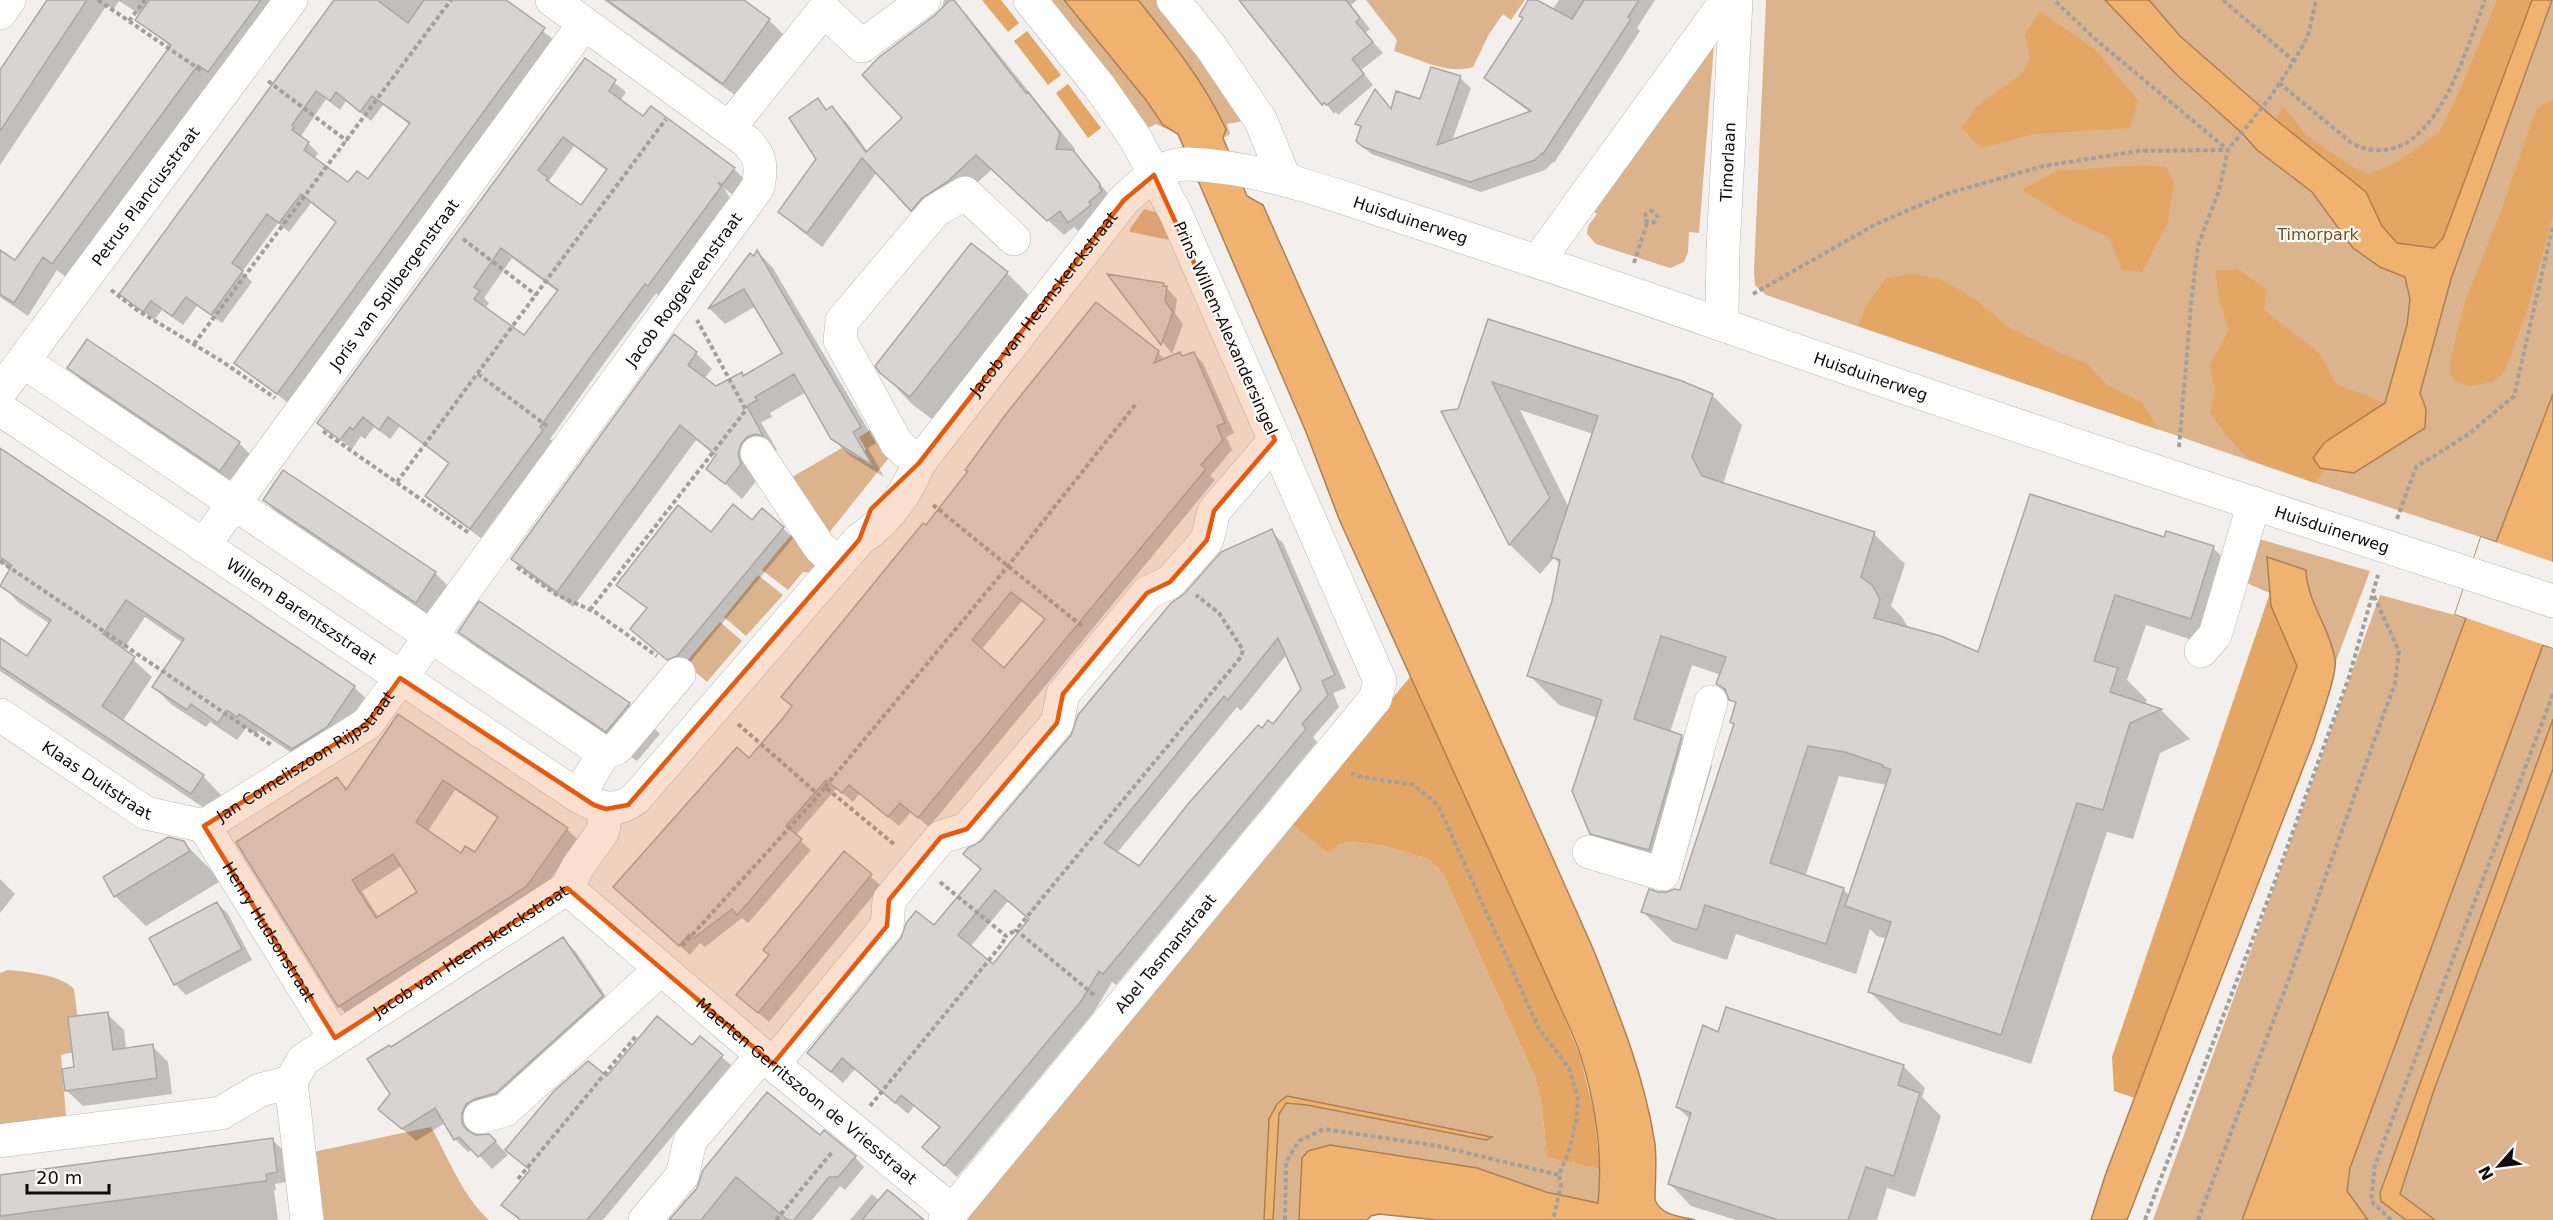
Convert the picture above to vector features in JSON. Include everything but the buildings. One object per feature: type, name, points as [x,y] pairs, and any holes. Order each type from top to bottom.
[{"type":"street","points":[[0,13],[9,0]]},
{"type":"street","name":"Petrus Planciusstraat","points":[[0,392],[291,0]]},
{"type":"street","name":"Jacob Roggeveenstraat","points":[[400,678],[758,187],[761,170],[756,152],[729,128],[552,0]]},
{"type":"street","points":[[729,128],[819,5],[862,46],[924,0]]},
{"type":"street","name":"Prins Willem-Alexandersingel","points":[[1030,0],[1099,86],[1134,136],[1169,169],[1176,213],[1380,681]]},
{"type":"street","points":[[1173,0],[1211,47],[1261,122],[1284,180]]},
{"type":"street","points":[[1538,261],[1727,0]]},
{"type":"street","name":"Timorlaan","points":[[1720,318],[1736,0]]},
{"type":"street","name":"Joris van Spilbergenstraat","points":[[203,546],[584,24]]},
{"type":"street","name":"Huisduinerweg","points":[[1169,169],[1252,171],[1284,180],[1625,290],[1720,318],[2254,503],[2384,557],[2469,574],[2553,601]]},
{"type":"street","name":"Jacob van Heemskerckstraat","points":[[592,803],[618,809],[636,798],[712,713],[849,551],[871,508],[889,487],[906,471],[914,474],[1108,218],[1124,200],[1169,169]]},
{"type":"street","points":[[914,474],[840,340],[842,321],[935,211],[965,193],[1014,239]]},
{"type":"street","points":[[23,362],[604,753]]},
{"type":"street","name":"Willem Barentszstraat","points":[[0,409],[400,678],[592,803]]},
{"type":"street","points":[[645,1220],[682,1176],[690,1141],[887,926],[889,900],[941,837],[967,829],[1057,723],[1063,694],[1147,593],[1170,582],[1207,540],[1214,511],[1275,440]]},
{"type":"street","points":[[757,453],[820,548],[849,551]]},
{"type":"street","points":[[2201,651],[2214,635],[2254,503]]},
{"type":"street","name":"Jacob van Heemskerckstraat","points":[[291,1082],[303,1060],[567,888],[577,868],[603,831],[592,803],[604,753],[617,748],[679,674]]},
{"type":"street","name":"Jan Corneliszoon Rijpstraat","points":[[204,826],[367,724],[400,678]]},
{"type":"street","name":"Abel Tasmanstraat","points":[[948,1216],[1375,699],[1380,681]]},
{"type":"street","points":[[1589,852],[1663,874],[1711,702]]},
{"type":"street","name":"Klaas Duitstraat","points":[[0,715],[146,813],[204,826]]},
{"type":"street","name":"Henry Hudsonstraat","points":[[204,826],[335,1038]]},
{"type":"street","name":"Maerten Gerritszoon de Vriesstraat","points":[[567,888],[851,1129],[948,1216]]},
{"type":"street","points":[[480,1117],[505,1110],[661,969]]},
{"type":"street","points":[[0,1141],[221,1113],[260,1090],[291,1082],[307,1220]]},
{"type":"path","points":[[98,0],[129,21],[235,75],[346,141]]},
{"type":"path","points":[[129,21],[145,0]]},
{"type":"path","points":[[194,344],[451,0]]},
{"type":"path","points":[[2054,0],[2095,39],[2228,150]]},
{"type":"path","points":[[2223,0],[2294,60]]},
{"type":"path","points":[[2176,476],[2198,246],[2219,190],[2228,150],[2269,99],[2294,60],[2308,36],[2316,0]]},
{"type":"path","points":[[2279,83],[2353,144],[2366,150],[2379,150],[2398,145],[2413,138],[2435,117],[2451,87],[2485,0]]},
{"type":"path","points":[[397,482],[684,96]]},
{"type":"path","points":[[1720,318],[1876,224],[1946,194],[2043,166],[2139,151],[2228,150]]},
{"type":"path","points":[[440,221],[536,295]]},
{"type":"path","points":[[1625,290],[1647,223]]},
{"type":"path","points":[[2145,1220],[2349,677],[2384,557],[2415,467],[2469,434],[2514,396],[2553,225]]},
{"type":"path","points":[[88,273],[137,310],[194,344],[299,414],[557,595],[590,610],[628,633],[679,674]]},
{"type":"path","points":[[590,610],[746,410],[681,291]]},
{"type":"path","points":[[478,374],[570,443]]},
{"type":"path","points":[[661,969],[819,795],[1008,566],[1135,405]]},
{"type":"path","points":[[914,474],[1008,566],[1104,644]]},
{"type":"path","points":[[0,561],[301,765]]},
{"type":"path","points":[[776,1220],[1002,944],[1006,936],[1016,930],[1241,657],[1243,650],[1219,614],[1174,578]]},
{"type":"path","points":[[2198,1220],[2283,995],[2395,683],[2399,651],[2373,594]]},
{"type":"path","points":[[2391,1220],[2371,1201],[2375,1165],[2553,694]]},
{"type":"path","points":[[712,713],[730,729],[736,722],[819,795]]},
{"type":"path","points":[[1326,759],[1357,776],[1414,785],[1438,805],[1539,1029],[1569,1068],[1578,1100],[1576,1122],[1569,1150],[1559,1175],[1561,1185],[1554,1220]]},
{"type":"path","points":[[825,787],[1006,936]]},
{"type":"path","points":[[1016,930],[1117,1012]]},
{"type":"path","points":[[518,1179],[642,1028]]},
{"type":"path","points":[[1285,1220],[1286,1162],[1299,1141],[1324,1129],[1438,1146],[1559,1175]]},
{"type":"highlighted area","points":[[1154,175],[1275,440],[1214,511],[1207,540],[1170,582],[1147,593],[1063,694],[1057,723],[967,829],[941,837],[889,900],[887,926],[773,1064],[567,888],[335,1038],[204,826],[367,724],[400,678],[594,805],[606,809],[628,805],[859,540],[871,509],[919,463],[1124,200]]},
{"type":"green space","points":[[1042,0],[1064,0],[1146,100],[1163,125],[1178,134],[1156,124],[1144,130]]},
{"type":"green space","points":[[1138,0],[1166,0],[1248,120],[1227,124],[1230,134],[1223,138],[1176,48]]},
{"type":"green space","points":[[1366,0],[1525,0],[1511,20],[1503,14],[1489,34],[1473,67],[1453,69],[1433,65],[1394,51],[1397,40]]},
{"type":"green space","name":"Timorpark","points":[[1766,0],[2553,0],[2553,394],[2496,542],[2315,483],[1766,295],[1755,285],[1754,271]]},
{"type":"green space","points":[[1715,32],[1699,233],[1689,232],[1688,252],[1684,262],[1670,268],[1596,244],[1587,234],[1588,226],[1597,214],[1587,207]]},
{"type":"green space","points":[[1144,209],[1159,213],[1170,240],[1130,232]]},
{"type":"green space","points":[[875,427],[891,455],[825,538],[787,480],[842,448],[858,458],[866,449],[859,437]]},
{"type":"green space","points":[[791,535],[825,563],[814,573],[803,572],[788,590],[762,570]]},
{"type":"green space","points":[[2259,539],[2370,571],[2336,661],[2306,585],[2306,570],[2267,557],[2270,593],[2244,582]]},
{"type":"green space","points":[[758,575],[783,595],[746,636],[724,617]]},
{"type":"green space","points":[[2380,595],[2466,618],[2242,1220],[2153,1220]]},
{"type":"green space","points":[[720,622],[742,641],[707,682],[685,663]]},
{"type":"green space","points":[[2543,645],[2553,648],[2553,719],[2380,1193],[2381,1201],[2406,1220],[2368,1220],[2347,1191],[2350,1168]]},
{"type":"green space","points":[[2553,769],[2553,1220],[2435,1220],[2400,1194],[2433,1093]]},
{"type":"green space","points":[[1289,822],[1337,846],[1350,842],[1384,846],[1428,859],[1443,874],[1535,1077],[1542,1107],[1547,1158],[1600,1169],[1598,1203],[1546,1192],[1477,1168],[1330,1145],[1302,1158],[1299,1220],[956,1220]]},
{"type":"green space","points":[[8,970],[53,977],[74,989],[82,1050],[61,1055],[66,1117],[0,1126],[0,973]]},
{"type":"green space","points":[[431,1127],[471,1200],[489,1220],[308,1220],[299,1155]]},
{"type":"shaded area","points":[[982,0],[1001,0],[1019,23],[1008,32]]},
{"type":"shaded area","points":[[1064,0],[1138,0],[1186,62],[1217,111],[1226,129],[1223,138],[1247,196],[1263,205],[1613,998],[1638,1070],[1651,1119],[1655,1144],[1655,1200],[1667,1212],[1695,1220],[1437,1220],[1379,1214],[1367,1220],[1299,1220],[1302,1158],[1308,1151],[1330,1145],[1477,1168],[1546,1192],[1598,1203],[1599,1148],[1594,1111],[1581,1057],[1572,1033],[1339,519],[1306,432],[1178,134],[1163,125],[1146,100]]},
{"type":"shaded area","points":[[2105,0],[2149,0],[2180,36],[2276,120],[2366,192],[2382,226],[2397,243],[2434,248],[2443,238],[2532,0],[2552,0],[2451,279],[2420,393],[2426,409],[2425,428],[2354,473],[2320,468],[2313,458],[2325,442],[2385,403],[2407,325],[2410,299],[2405,277],[2380,267],[2353,248],[2312,192],[2257,150],[2242,133],[2177,75]]},
{"type":"shaded area","points":[[2497,0],[2532,0],[2443,238],[2434,248],[2397,243],[2382,227],[2366,192],[2276,120],[2283,106],[2306,135],[2351,166],[2368,174],[2398,162],[2440,131],[2461,88]]},
{"type":"shaded area","points":[[2040,11],[2097,51],[2138,101],[2130,128],[2034,134],[1981,148],[1962,128],[1977,106],[2023,73],[2030,56],[2025,34]]},
{"type":"shaded area","points":[[1027,31],[1061,75],[1048,85],[1014,41]]},
{"type":"shaded area","points":[[1068,84],[1101,128],[1088,138],[1056,93]]},
{"type":"shaded area","points":[[2553,100],[2553,215],[2526,314],[2504,373],[2492,382],[2470,386],[2456,382],[2450,373],[2451,357],[2466,299],[2503,206],[2535,112],[2543,104]]},
{"type":"shaded area","points":[[2143,165],[2166,167],[2174,183],[2168,222],[2142,272],[2122,270],[2109,237],[2075,222],[2022,190],[2057,171]]},
{"type":"shaded area","points":[[2238,269],[2267,290],[2264,310],[2319,353],[2336,384],[2385,403],[2325,442],[2320,468],[2326,469],[2315,483],[2248,459],[2225,434],[2210,412],[2215,390],[2210,365],[2229,330],[2220,303],[2215,271]]},
{"type":"shaded area","points":[[1911,274],[1940,279],[1975,299],[2007,326],[2087,364],[2106,384],[2142,403],[2159,430],[1859,326],[1865,307],[1886,278]]},
{"type":"shaded area","points":[[2553,394],[2553,648],[2543,645],[2350,1168],[2347,1191],[2368,1220],[2242,1220],[2466,618],[2455,614],[2481,537],[2496,542]]},
{"type":"shaded area","points":[[2267,557],[2306,570],[2310,593],[2335,659],[2331,686],[2314,740],[2127,1220],[2091,1220],[2105,1176],[2297,666],[2271,606]]},
{"type":"shaded area","points":[[2270,593],[2271,606],[2297,666],[2135,1098],[2114,1091],[2112,1057]]},
{"type":"shaded area","points":[[1411,676],[1554,993],[1580,1056],[1594,1113],[1600,1169],[1547,1158],[1542,1107],[1535,1077],[1443,874],[1428,859],[1384,846],[1350,842],[1337,846],[1329,853],[1289,822]]},
{"type":"shaded area","points":[[2553,719],[2553,769],[2433,1093],[2400,1194],[2435,1220],[2406,1220],[2381,1201],[2380,1193]]},
{"type":"shaded area","points":[[1287,1096],[1492,1137],[1486,1140],[1307,1105],[1286,1103],[1279,1114],[1273,1220],[1264,1220],[1269,1119],[1277,1104]]},
{"type":"pier","points":[[2481,537],[2553,562],[2553,648],[2455,614]]}]
